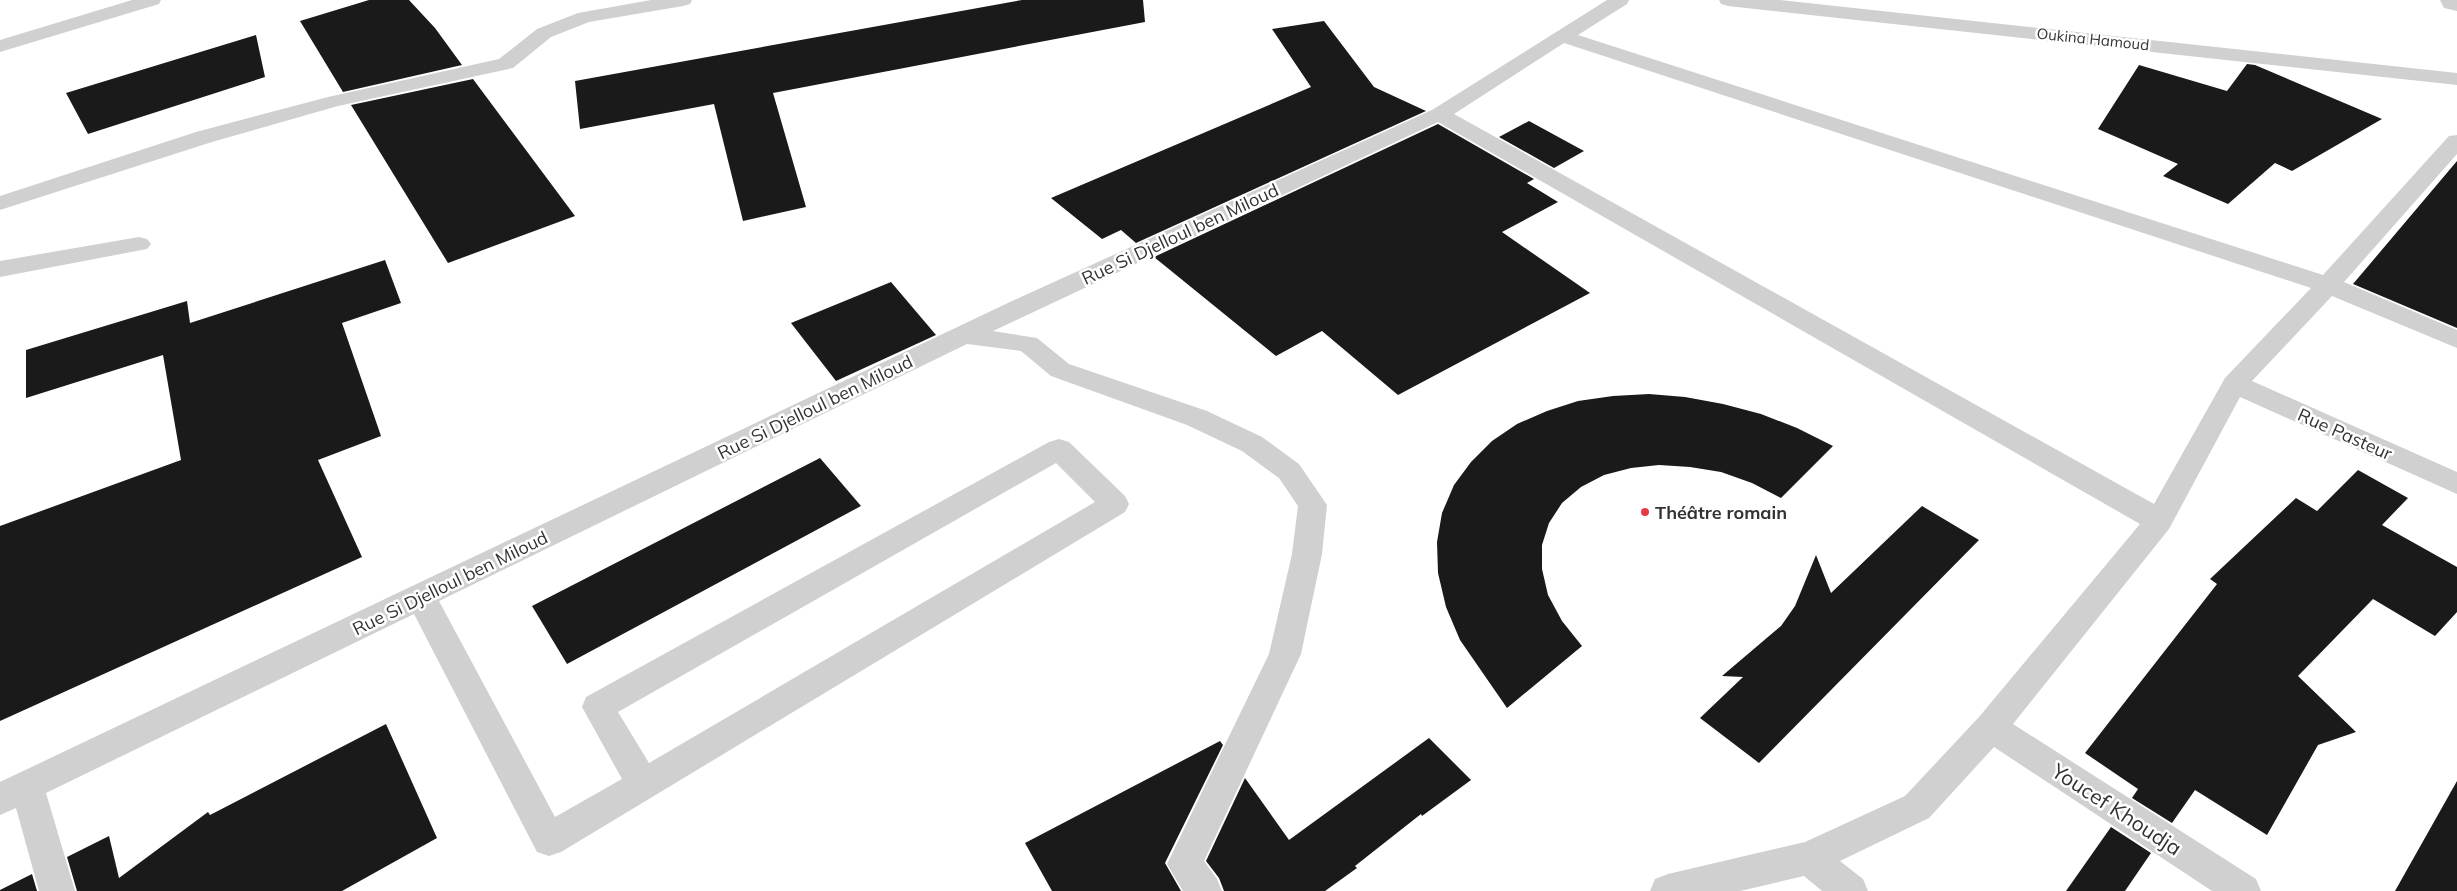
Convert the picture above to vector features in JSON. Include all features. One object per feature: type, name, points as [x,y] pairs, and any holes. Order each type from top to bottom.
[{"type":"street","points":[[0,46],[152,0]]},
{"type":"street","points":[[0,203],[204,137],[297,112],[506,64],[544,32],[584,17],[682,0]]},
{"type":"street","name":"Rue Si Djelloul ben Miloud","points":[[14,792],[1019,308],[1439,114],[1620,0]]},
{"type":"street","name":"Oukina Hamoud","points":[[1728,0],[2457,79]]},
{"type":"street","points":[[2449,0],[2451,4],[2457,5]]},
{"type":"street","points":[[1564,36],[2328,285],[2457,340]]},
{"type":"street","points":[[1439,114],[2159,521]]},
{"type":"street","points":[[1668,891],[1809,858],[1917,807],[1991,727],[2159,521],[2234,384],[2328,285],[2457,142]]},
{"type":"street","points":[[0,269],[139,244]]},
{"type":"street","points":[[1019,308],[1028,344]]},
{"type":"street","points":[[964,335],[1028,344],[1060,370],[1197,418],[1252,444],[1289,471],[1313,505],[1307,554],[1285,654],[1185,864],[1204,891]]},
{"type":"street","name":"Rue Pasteur","points":[[2234,384],[2457,484]]},
{"type":"street","points":[[421,597],[549,840],[1115,504],[1059,449],[598,707],[643,784]]},
{"type":"street","name":"Youcef Khoudja","points":[[1991,727],[2243,891]]},
{"type":"street","points":[[14,792],[56,891]]},
{"type":"street","points":[[1809,858],[1850,891]]},
{"type":"building","points":[[369,0],[409,0],[435,28],[462,65],[343,92],[300,21]]},
{"type":"building","points":[[1022,0],[1143,0],[1145,22],[773,93],[806,207],[743,221],[714,104],[580,129],[575,81]]},
{"type":"building","points":[[1324,21],[1374,87],[1426,111],[1136,243],[1121,230],[1102,239],[1051,198],[1311,87],[1272,29]]},
{"type":"building","points":[[256,35],[265,77],[88,134],[66,93]]},
{"type":"building","points":[[2247,64],[2255,65],[2382,119],[2292,171],[2275,163],[2228,204],[2163,176],[2178,164],[2098,129],[2139,65],[2227,91]]},
{"type":"building","points":[[473,79],[575,216],[448,263],[351,105]]},
{"type":"building","points":[[1529,121],[1584,151],[1554,168],[1499,137]]},
{"type":"building","points":[[1438,124],[1534,179],[1527,183],[1558,202],[1502,232],[1590,293],[1398,395],[1322,331],[1276,356],[1154,257]]},
{"type":"building","points":[[2457,161],[2457,328],[2353,284]]},
{"type":"building","points":[[385,260],[401,303],[342,323],[381,436],[318,460],[362,557],[0,721],[0,526],[181,460],[163,355],[26,398],[26,350],[187,301],[190,323]]},
{"type":"building","points":[[891,282],[936,335],[836,381],[791,323]]},
{"type":"building","points":[[1649,394],[1685,397],[1761,414],[1797,428],[1833,446],[1781,498],[1752,483],[1721,472],[1659,465],[1631,468],[1604,475],[1581,487],[1562,503],[1549,523],[1542,545],[1542,569],[1548,595],[1562,621],[1582,646],[1507,708],[1460,640],[1446,607],[1438,573],[1437,542],[1442,513],[1454,485],[1471,462],[1492,441],[1517,424],[1547,411],[1578,401],[1613,396]]},
{"type":"building","points":[[820,458],[861,506],[567,664],[532,606]]},
{"type":"building","points":[[2358,470],[2408,498],[2382,525],[2457,567],[2457,612],[2435,636],[2373,599],[2298,676],[2356,732],[2318,745],[2267,835],[2195,790],[2172,823],[2132,798],[2138,789],[2085,753],[2217,584],[2210,579],[2296,498],[2317,511]]},
{"type":"building","points":[[1922,506],[1979,540],[1759,763],[1700,718],[1743,677],[1722,676],[1781,626],[1795,606],[1816,555],[1831,593]]},
{"type":"building","points":[[386,724],[437,838],[342,891],[77,891],[67,857],[109,836],[119,878],[208,812],[210,815]]},
{"type":"building","points":[[1429,738],[1471,780],[1422,816],[1421,814],[1355,866],[1357,868],[1325,891],[1224,891],[1219,878],[1206,861],[1245,778],[1289,840]]},
{"type":"building","points":[[1220,741],[1223,745],[1165,863],[1181,891],[1052,891],[1025,843]]},
{"type":"building","points":[[2457,781],[2457,891],[2395,891]]},
{"type":"building","points":[[2111,827],[2151,853],[2125,891],[2066,891]]},
{"type":"building","points":[[32,874],[37,891],[0,891],[0,890]]},
{"type":"place","name":"Théâtre romain","points":[[1645,512]]}]
